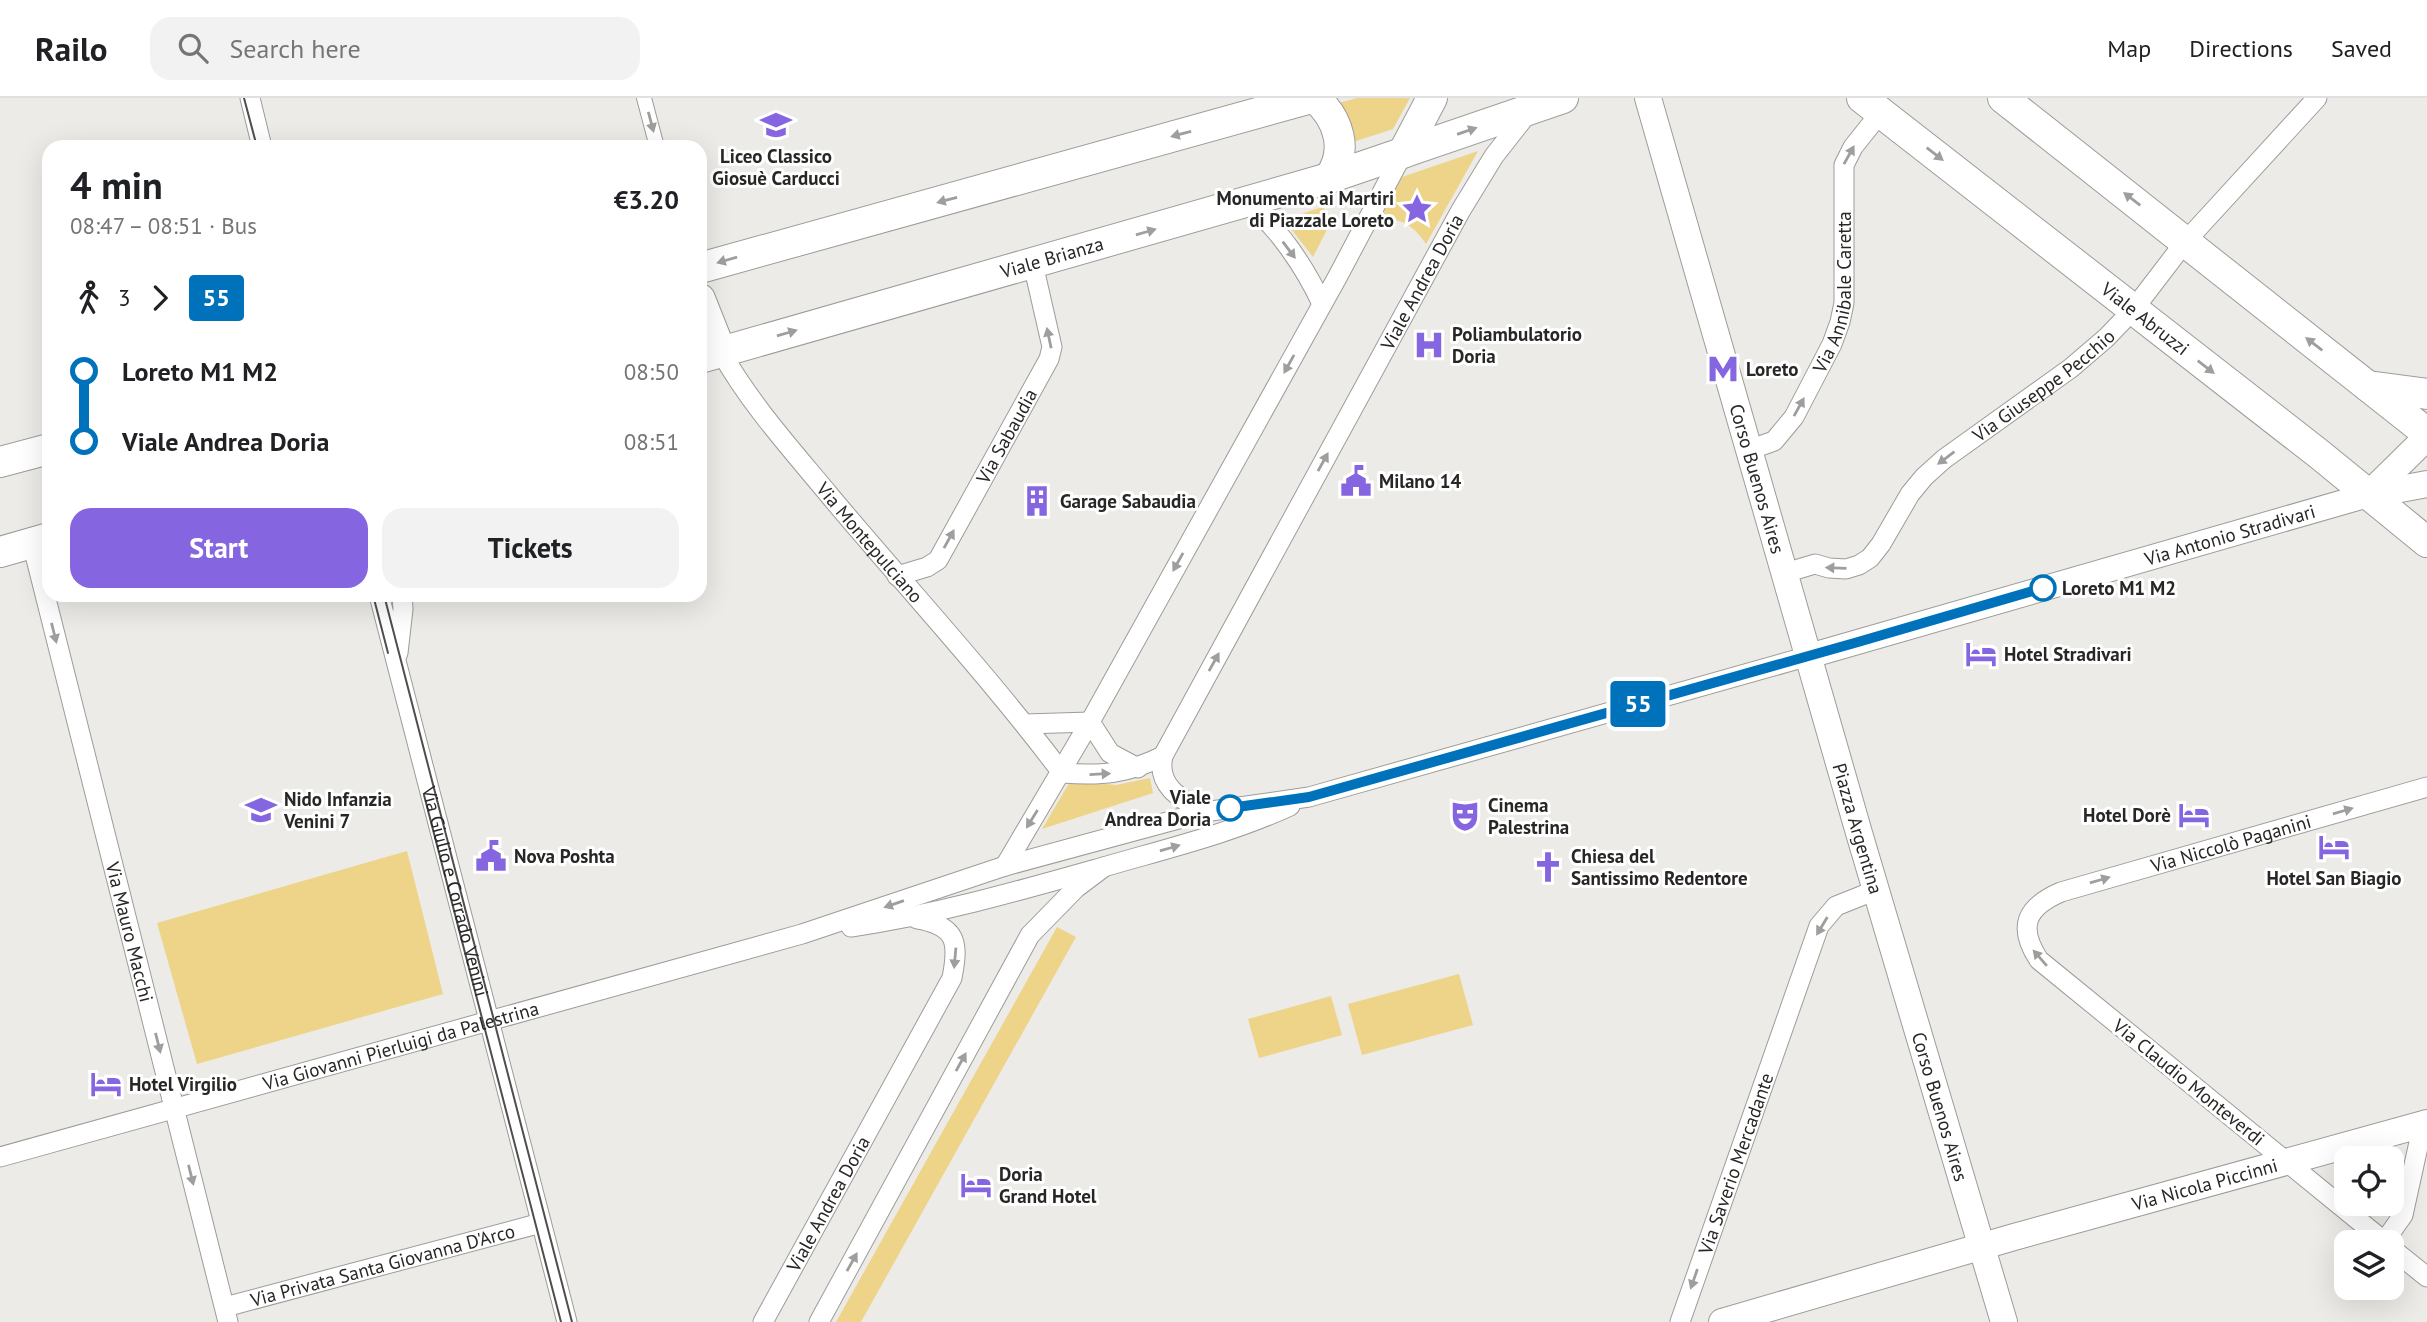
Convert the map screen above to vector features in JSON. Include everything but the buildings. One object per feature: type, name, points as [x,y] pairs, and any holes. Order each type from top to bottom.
[{"type":"main road","points":[[707,266],[1245,107],[1313,98],[1325,107],[1335,120],[1339,132],[1339,159],[1329,178]]},
{"type":"main road","points":[[1402,153],[1432,98]]},
{"type":"main road","name":"Viale Brianza","points":[[711,355],[1329,178],[1563,98]]},
{"type":"main road","name":"Corso Buenos Aires","points":[[1647,98],[1809,656]]},
{"type":"main road","points":[[2003,98],[2427,435],[2368,495]]},
{"type":"main road","name":"Viale Abruzzi","points":[[1872,105],[2427,542]]},
{"type":"main road","points":[[707,335],[711,355]]},
{"type":"main road","points":[[2368,386],[2427,394]]},
{"type":"main road","points":[[2,454],[42,450]]},
{"type":"main road","points":[[2368,495],[2427,484]]},
{"type":"main road","points":[[0,552],[40,540]]},
{"type":"main road","name":"Piazza Argentina","points":[[1809,656],[1876,890]]},
{"type":"main road","name":"Corso Buenos Aires","points":[[1876,890],[2004,1322]]},
{"type":"main road","name":"Via Nicola Piccinni","points":[[1722,1322],[2425,1124]]},
{"type":"street","points":[[250,98],[260,140]]},
{"type":"street","points":[[644,98],[655,140]]},
{"type":"street","name":"Via Giuseppe Pecchio","points":[[1785,573],[1815,564],[1837,569],[1854,567],[1870,558],[1910,494],[1931,470],[2071,369],[2106,338],[2133,310],[2185,242],[2316,98]]},
{"type":"street","name":"Via Annibale Caretta","points":[[1749,450],[1774,441],[1794,417],[1838,330],[1844,303],[1844,165],[1872,105]]},
{"type":"street","name":"Viale Andrea Doria","points":[[1163,756],[1461,209],[1494,156],[1531,109]]},
{"type":"street","points":[[1005,866],[1062,773],[1322,304],[1402,153]]},
{"type":"street","points":[[1246,202],[1262,214],[1312,281],[1322,304]]},
{"type":"street","name":"Via Sabaudia","points":[[897,576],[927,567],[938,559],[1049,359],[1052,347],[1033,264]]},
{"type":"street","name":"Via Montepulciano","points":[[711,355],[1025,724],[1062,773]]},
{"type":"street","name":"Via Antonio Stradivari","points":[[1809,656],[2368,495]]},
{"type":"street","name":"Via Mauro Macchi","points":[[55,602],[226,1314]]},
{"type":"street","name":"Via Giulio e Corrado Venini","points":[[381,602],[567,1322]]},
{"type":"street","name":"Via Giulio e Corrado Venini","points":[[397,664],[402,602]]},
{"type":"street","name":"Via Giovanni Pierluigi da Palestrina","points":[[802,934],[913,918],[1029,890],[1227,832],[1309,797],[1809,656]]},
{"type":"street","points":[[1090,722],[1110,753],[1138,768]]},
{"type":"street","points":[[1025,724],[1090,722]]},
{"type":"street","points":[[1062,773],[1101,775],[1138,768],[1163,756],[1163,776],[1169,789],[1204,812]]},
{"type":"street","name":"Via Niccolò Paganini","points":[[2038,906],[2061,892],[2087,884],[2427,787]]},
{"type":"street","name":"Via Giovanni Pierluigi da Palestrina","points":[[0,1157],[802,934],[1005,866],[1204,812],[1309,797]]},
{"type":"street","name":"Via Giovanni Pierluigi da Palestrina","points":[[1029,890],[1073,848]]},
{"type":"street","points":[[820,1322],[1030,935],[1076,888],[1104,867]]},
{"type":"street","name":"Piazza Argentina","points":[[1789,1006],[1819,926],[1836,906],[1876,890]]},
{"type":"street","name":"Via Claudio Monteverdi","points":[[2038,906],[2031,913],[2026,931],[2039,960],[2369,1230]]},
{"type":"street","name":"Viale Andrea Doria","points":[[763,1322],[952,978],[957,955],[956,942],[945,928],[934,922],[913,918]]},
{"type":"street","name":"Via Saverio Mercadante","points":[[1680,1322],[1789,1006]]},
{"type":"street","points":[[2392,1230],[2403,1215],[2425,1124]]},
{"type":"street","name":"Via Privata Santa Giovanna D'Arco","points":[[226,1314],[541,1223]]},
{"type":"street","points":[[2404,1259],[2427,1277]]},
{"type":"shaded area","points":[[1357,98],[1410,98],[1393,129],[1347,144],[1335,104]]},
{"type":"shaded area","points":[[1478,151],[1426,244],[1417,232],[1407,225],[1381,218],[1402,177]]},
{"type":"shaded area","points":[[1322,207],[1333,218],[1313,257],[1284,220]]},
{"type":"shaded area","points":[[1150,778],[1153,793],[1042,829],[1071,780],[1116,785]]},
{"type":"shaded area","points":[[407,851],[443,994],[197,1064],[157,923]]},
{"type":"shaded area","points":[[1057,927],[1076,937],[861,1322],[836,1322]]},
{"type":"shaded area","points":[[1459,974],[1473,1025],[1362,1055],[1348,1004]]},
{"type":"shaded area","points":[[1331,996],[1342,1035],[1259,1058],[1248,1019]]},
{"type":"tram line","points":[[244,98],[255,140]]},
{"type":"tram line","points":[[375,602],[388,653]]},
{"type":"tram line","points":[[386,602],[572,1322]]},
{"type":"tram line","points":[[424,795],[561,1322]]},
{"type":"bus line","name":"55","points":[[1230,808],[1309,797],[2043,588]]},
{"type":"place","name":"Liceo Classico Giosuè Carducci","points":[[776,125]]},
{"type":"place","name":"Monumento ai Martiri di Piazzale Loreto","points":[[1417,209]]},
{"type":"place","name":"Poliambulatorio Doria","points":[[1429,345]]},
{"type":"place","name":"Loreto","points":[[1723,369]]},
{"type":"place","name":"Milano 14","points":[[1356,481]]},
{"type":"place","name":"Garage Sabaudia","points":[[1037,501]]},
{"type":"place","name":"Loreto M1 M2","points":[[2043,588]]},
{"type":"place","name":"Hotel Stradivari","points":[[1981,654]]},
{"type":"place","name":"Viale Andrea Doria","points":[[1230,808]]},
{"type":"place","name":"Nido Infanzia Venini 7","points":[[261,810]]},
{"type":"place","name":"Hotel Dorè","points":[[2194,815]]},
{"type":"place","name":"Cinema Palestrina","points":[[1465,816]]},
{"type":"place","name":"Hotel San Biagio","points":[[2334,847]]},
{"type":"place","name":"Nova Poshta","points":[[491,856]]},
{"type":"place","name":"Chiesa del Santissimo Redentore","points":[[1548,867]]},
{"type":"place","name":"Hotel Virgilio","points":[[106,1084]]},
{"type":"place","name":"Doria Grand Hotel","points":[[976,1185]]}]
